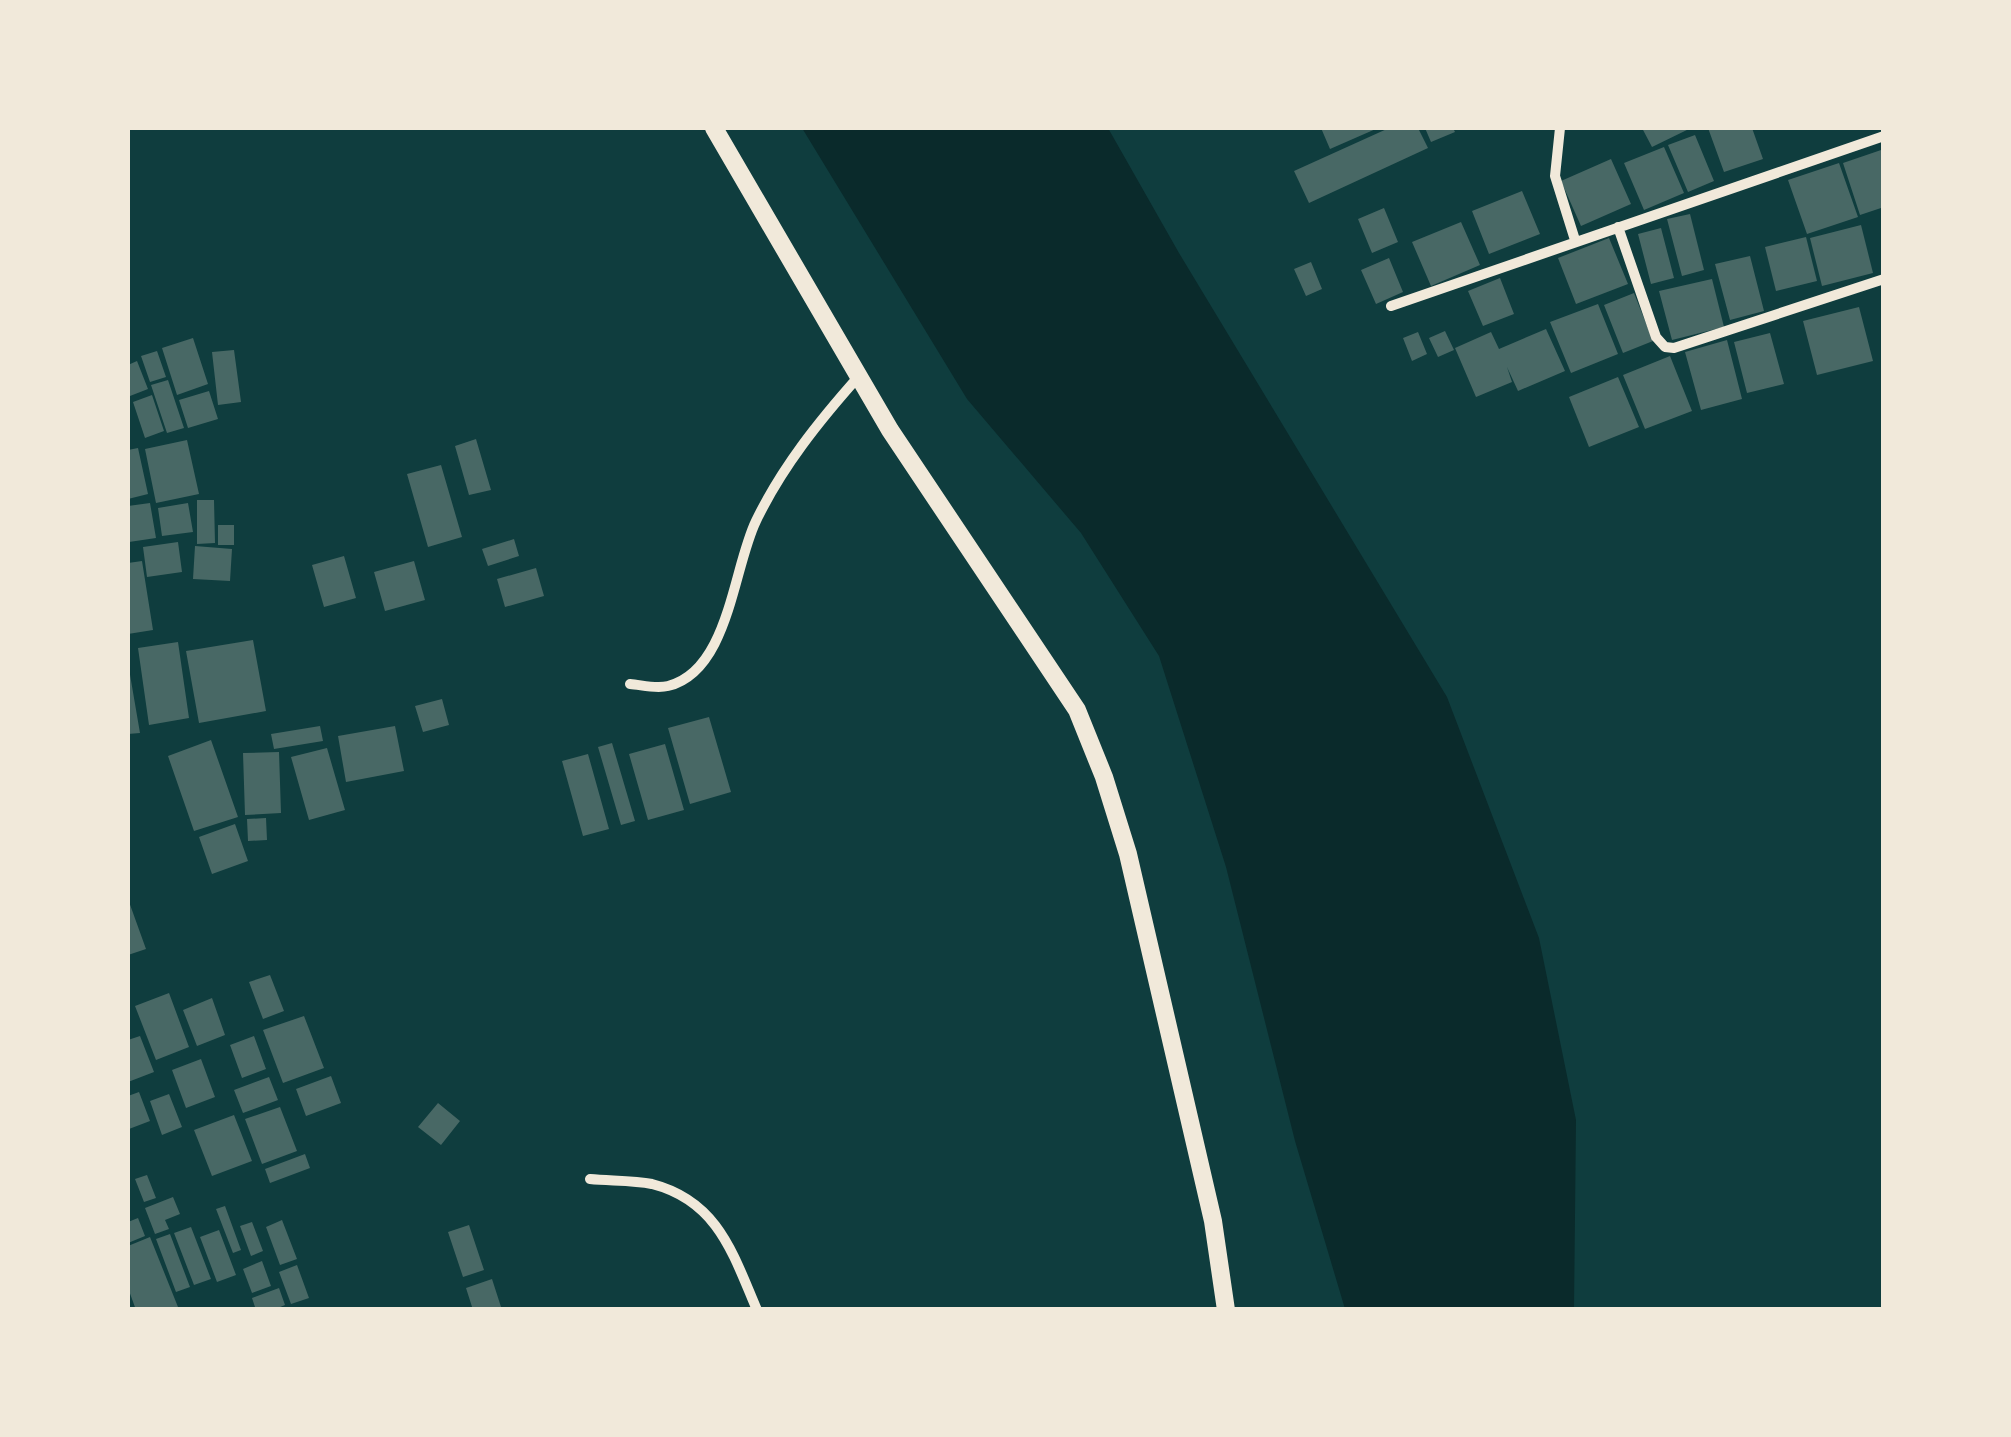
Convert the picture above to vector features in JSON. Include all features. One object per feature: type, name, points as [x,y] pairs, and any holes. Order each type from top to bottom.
[{"type":"street","points":[[714,128],[858,376],[937,502],[1077,710],[1104,776],[1128,854],[1213,1221],[1226,1310]]},
{"type":"street","points":[[1560,128],[1555,176],[1576,240]]},
{"type":"street","points":[[1391,306],[1884,136]]},
{"type":"street","points":[[1618,227],[1656,337],[1665,347],[1674,348],[1884,279]]},
{"type":"street","points":[[630,684],[664,687],[686,679],[718,640],[754,524],[808,433],[858,376]]},
{"type":"street","points":[[590,1179],[652,1184],[702,1207],[728,1243],[757,1310]]},
{"type":"water","points":[[802,128],[1108,128],[1447,697],[1539,938],[1576,1120],[1574,1309],[1345,1309],[1295,1141],[1226,867],[1159,656],[1081,533],[967,399]]},
{"type":"building","points":[[1321,128],[1378,128],[1330,149]]},
{"type":"building","points":[[1389,128],[1418,128],[1428,148],[1309,203],[1294,171]]},
{"type":"building","points":[[1425,128],[1453,128],[1455,132],[1431,142]]},
{"type":"building","points":[[1642,128],[1691,128],[1652,147]]},
{"type":"building","points":[[1708,128],[1752,128],[1763,159],[1724,172]]},
{"type":"building","points":[[1695,135],[1714,181],[1688,192],[1668,145]]},
{"type":"building","points":[[1664,147],[1684,193],[1644,210],[1624,163]]},
{"type":"building","points":[[1884,149],[1884,207],[1860,215],[1843,163]]},
{"type":"building","points":[[1611,159],[1631,204],[1581,226],[1561,181]]},
{"type":"building","points":[[1839,163],[1858,217],[1807,234],[1788,180]]},
{"type":"building","points":[[1522,191],[1540,234],[1489,254],[1472,211]]},
{"type":"building","points":[[1384,208],[1398,242],[1372,253],[1358,219]]},
{"type":"building","points":[[1690,214],[1704,270],[1682,276],[1667,219]]},
{"type":"building","points":[[1461,222],[1480,265],[1431,286],[1412,242]]},
{"type":"building","points":[[1861,225],[1873,273],[1822,286],[1810,238]]},
{"type":"building","points":[[1661,228],[1674,278],[1651,284],[1638,234]]},
{"type":"building","points":[[1806,237],[1817,281],[1776,291],[1765,247]]},
{"type":"building","points":[[1609,238],[1628,284],[1576,304],[1558,258]]},
{"type":"building","points":[[1750,256],[1764,311],[1730,320],[1715,264]]},
{"type":"building","points":[[1389,258],[1403,292],[1376,304],[1361,270]]},
{"type":"building","points":[[1311,262],[1322,289],[1306,296],[1294,269]]},
{"type":"building","points":[[1500,278],[1514,314],[1483,326],[1468,291]]},
{"type":"building","points":[[1712,279],[1724,327],[1672,340],[1659,291]]},
{"type":"building","points":[[1634,293],[1653,341],[1623,353],[1604,305]]},
{"type":"building","points":[[1598,304],[1618,354],[1571,373],[1550,322]]},
{"type":"building","points":[[1859,307],[1873,361],[1817,375],[1803,321]]},
{"type":"building","points":[[1546,329],[1565,371],[1518,391],[1507,367],[1512,382],[1476,397],[1455,348],[1491,332],[1499,349]]},
{"type":"building","points":[[1445,331],[1454,350],[1438,357],[1429,338]]},
{"type":"building","points":[[1418,332],[1427,354],[1412,361],[1403,338]]},
{"type":"building","points":[[1770,333],[1784,384],[1747,393],[1734,342]]},
{"type":"building","points":[[193,338],[208,384],[177,395],[162,348]]},
{"type":"building","points":[[1727,340],[1742,399],[1701,410],[1685,352]]},
{"type":"building","points":[[234,350],[241,402],[218,405],[212,352]]},
{"type":"building","points":[[157,351],[166,377],[150,382],[141,356]]},
{"type":"building","points":[[1670,356],[1692,411],[1645,429],[1623,375]]},
{"type":"building","points":[[137,361],[148,389],[130,396],[128,365]]},
{"type":"building","points":[[1618,377],[1639,427],[1589,447],[1569,397]]},
{"type":"building","points":[[168,380],[184,428],[167,433],[151,385]]},
{"type":"building","points":[[209,391],[218,419],[188,428],[179,400]]},
{"type":"building","points":[[152,395],[164,431],[145,438],[133,402]]},
{"type":"building","points":[[476,439],[491,490],[469,495],[455,446]]},
{"type":"building","points":[[187,440],[199,494],[156,503],[145,449]]},
{"type":"building","points":[[138,448],[148,494],[128,499],[128,450]]},
{"type":"building","points":[[441,465],[462,537],[428,547],[407,474]]},
{"type":"building","points":[[197,500],[214,500],[215,543],[197,544]]},
{"type":"building","points":[[150,503],[156,538],[129,542],[128,506]]},
{"type":"building","points":[[188,503],[193,532],[162,536],[158,508]]},
{"type":"building","points":[[218,525],[234,525],[234,545],[218,545]]},
{"type":"building","points":[[514,539],[519,556],[488,566],[482,549]]},
{"type":"building","points":[[178,542],[182,572],[147,577],[143,547]]},
{"type":"building","points":[[195,546],[232,549],[230,581],[193,579]]},
{"type":"building","points":[[344,556],[356,598],[324,607],[312,565]]},
{"type":"building","points":[[142,561],[153,630],[128,634],[128,563]]},
{"type":"building","points":[[414,561],[425,600],[385,611],[374,572]]},
{"type":"building","points":[[536,568],[544,596],[505,607],[497,579]]},
{"type":"building","points":[[253,640],[266,711],[199,723],[186,651]]},
{"type":"building","points":[[178,642],[189,718],[149,725],[138,648]]},
{"type":"building","points":[[128,663],[140,733],[128,734]]},
{"type":"building","points":[[442,699],[449,725],[423,732],[415,706]]},
{"type":"building","points":[[709,717],[731,792],[690,804],[668,728]]},
{"type":"building","points":[[320,726],[323,741],[274,749],[271,734]]},
{"type":"building","points":[[395,726],[404,771],[346,782],[338,736]]},
{"type":"building","points":[[211,740],[238,817],[194,831],[168,756]]},
{"type":"building","points":[[612,743],[635,821],[621,825],[598,747]]},
{"type":"building","points":[[665,744],[684,810],[648,820],[629,754]]},
{"type":"building","points":[[327,748],[345,810],[309,820],[291,757]]},
{"type":"building","points":[[279,752],[281,813],[245,815],[243,753]]},
{"type":"building","points":[[588,754],[609,829],[583,836],[562,761]]},
{"type":"building","points":[[266,818],[267,840],[248,841],[247,819]]},
{"type":"building","points":[[235,824],[248,861],[212,874],[199,837]]},
{"type":"building","points":[[128,899],[146,949],[128,955]]},
{"type":"building","points":[[270,975],[284,1011],[263,1019],[249,982]]},
{"type":"building","points":[[169,993],[189,1047],[156,1060],[135,1006]]},
{"type":"building","points":[[212,998],[225,1035],[197,1046],[183,1010]]},
{"type":"building","points":[[304,1016],[324,1068],[283,1083],[263,1030]]},
{"type":"building","points":[[140,1036],[154,1072],[128,1082],[128,1040]]},
{"type":"building","points":[[254,1036],[266,1069],[242,1078],[230,1045]]},
{"type":"building","points":[[201,1059],[215,1097],[186,1108],[172,1070]]},
{"type":"building","points":[[331,1076],[341,1103],[306,1116],[296,1089]]},
{"type":"building","points":[[269,1077],[278,1100],[243,1113],[234,1090]]},
{"type":"building","points":[[139,1092],[150,1121],[129,1129],[128,1096]]},
{"type":"building","points":[[169,1094],[182,1127],[162,1135],[150,1101]]},
{"type":"building","points":[[438,1103],[460,1121],[441,1145],[418,1127]]},
{"type":"building","points":[[280,1107],[297,1151],[262,1164],[245,1119]]},
{"type":"building","points":[[234,1115],[252,1161],[212,1176],[194,1130]]},
{"type":"building","points":[[305,1154],[310,1168],[270,1183],[265,1169]]},
{"type":"building","points":[[147,1175],[156,1198],[144,1202],[135,1179]]},
{"type":"building","points":[[173,1197],[180,1214],[165,1220],[169,1229],[155,1234],[145,1208]]},
{"type":"building","points":[[225,1206],[241,1250],[233,1253],[216,1209]]},
{"type":"building","points":[[138,1218],[145,1236],[128,1243],[128,1222]]},
{"type":"building","points":[[282,1220],[297,1259],[280,1265],[266,1227]]},
{"type":"building","points":[[252,1222],[263,1251],[251,1256],[240,1226]]},
{"type":"building","points":[[469,1225],[484,1270],[463,1277],[448,1232]]},
{"type":"building","points":[[191,1227],[211,1279],[194,1285],[174,1233]]},
{"type":"building","points":[[219,1230],[236,1275],[217,1282],[200,1237]]},
{"type":"building","points":[[170,1234],[190,1287],[176,1292],[156,1239]]},
{"type":"building","points":[[150,1237],[178,1307],[172,1310],[136,1310],[128,1288],[128,1246]]},
{"type":"building","points":[[262,1261],[271,1286],[252,1293],[243,1269]]},
{"type":"building","points":[[297,1265],[309,1298],[291,1304],[279,1272]]},
{"type":"building","points":[[492,1279],[502,1310],[473,1310],[466,1288]]},
{"type":"building","points":[[279,1288],[285,1305],[256,1310],[252,1298]]}]
